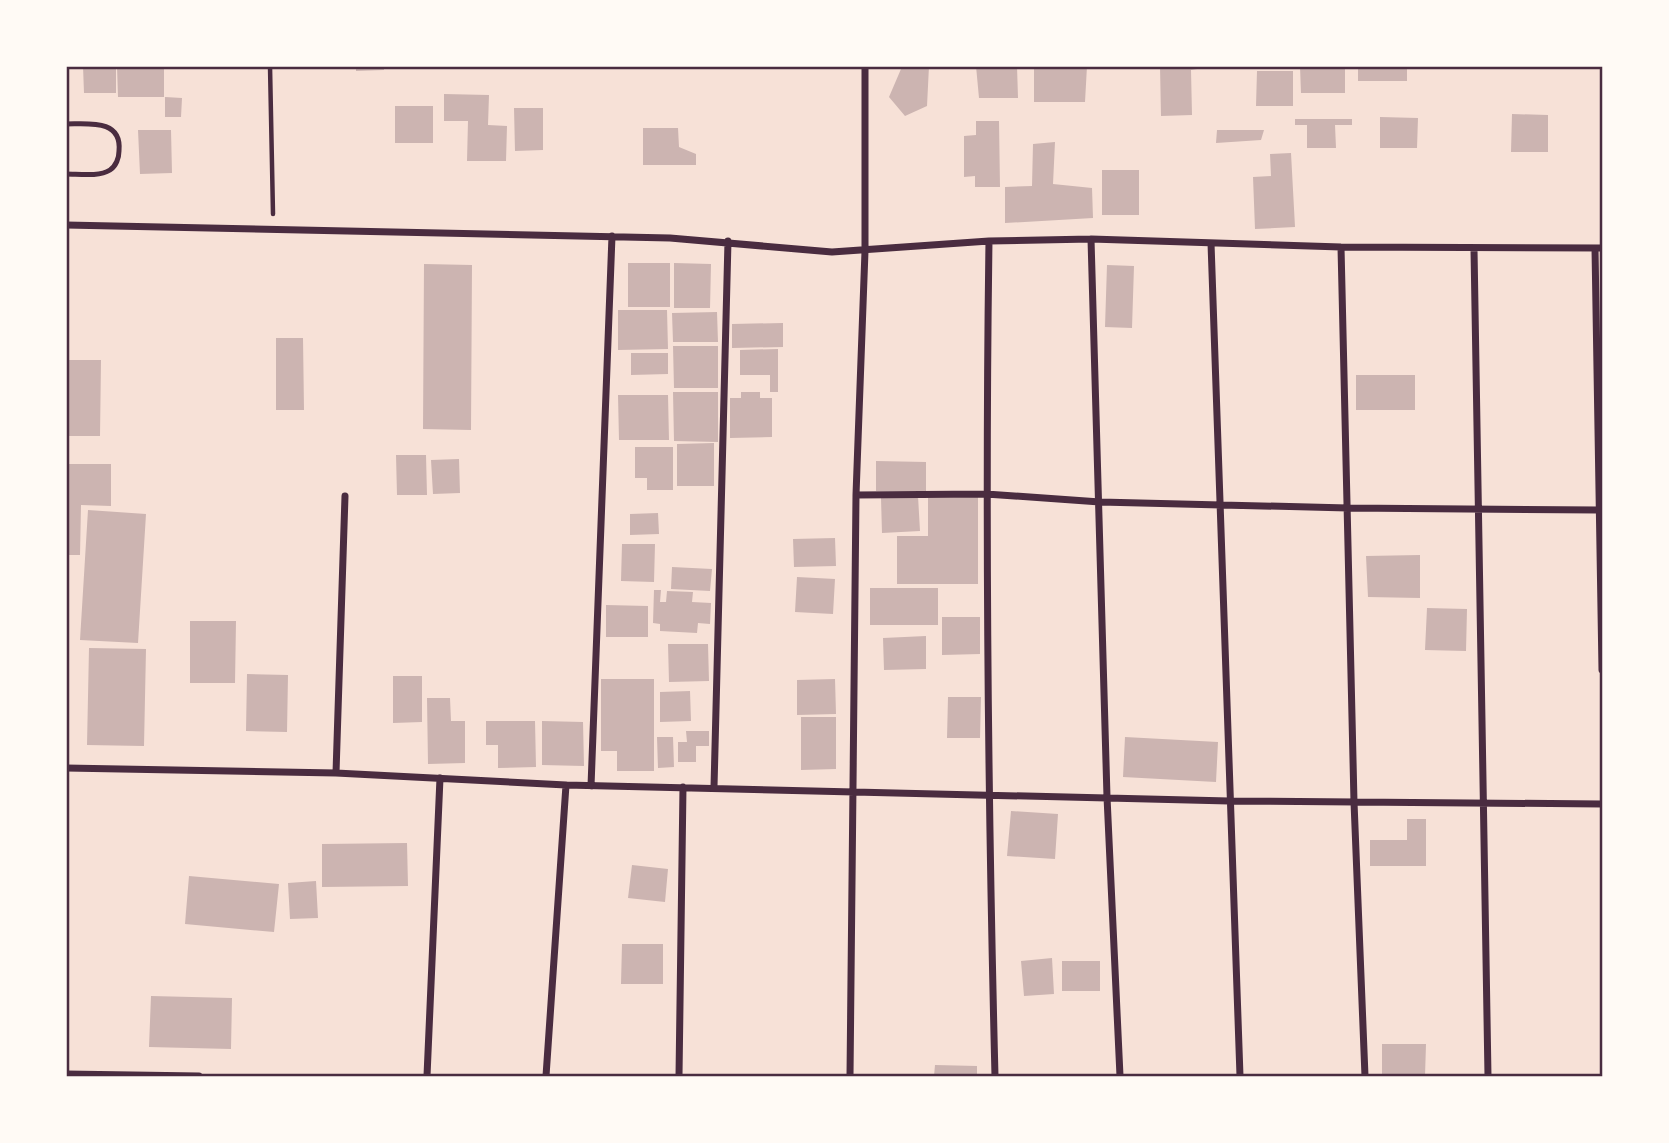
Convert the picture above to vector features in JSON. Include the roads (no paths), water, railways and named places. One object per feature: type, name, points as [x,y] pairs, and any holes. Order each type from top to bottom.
[{"type":"street","points":[[850,1076],[856,495],[865,251],[865,66]]},
{"type":"street","points":[[66,225],[612,236],[727,241],[802,251],[865,251],[989,241],[1091,239],[1341,247],[1599,248],[1598,510],[1602,670]]},
{"type":"street","points":[[591,786],[612,236]]},
{"type":"street","points":[[1091,239],[1107,797],[1120,1076]]},
{"type":"street","points":[[714,787],[727,241]]},
{"type":"street","points":[[989,241],[986,494],[988,794],[995,1076]]},
{"type":"street","points":[[1211,243],[1218,506],[1240,1076]]},
{"type":"street","points":[[1341,247],[1354,802],[1365,1076]]},
{"type":"street","points":[[1474,249],[1481,803],[1488,1076]]},
{"type":"street","points":[[856,495],[986,494],[1100,502],[1218,506],[1598,510]]},
{"type":"street","points":[[336,773],[345,496]]},
{"type":"street","points":[[66,768],[336,773],[591,786],[1229,801],[1602,804]]},
{"type":"street","points":[[427,1076],[440,778]]},
{"type":"street","points":[[546,1076],[566,785]]},
{"type":"street","points":[[679,1076],[682,787]]},
{"type":"street","points":[[66,1074],[199,1076]]},
{"type":"lane","points":[[66,124],[102,124],[110,127],[119,142],[116,164],[109,171],[66,174]]}]
